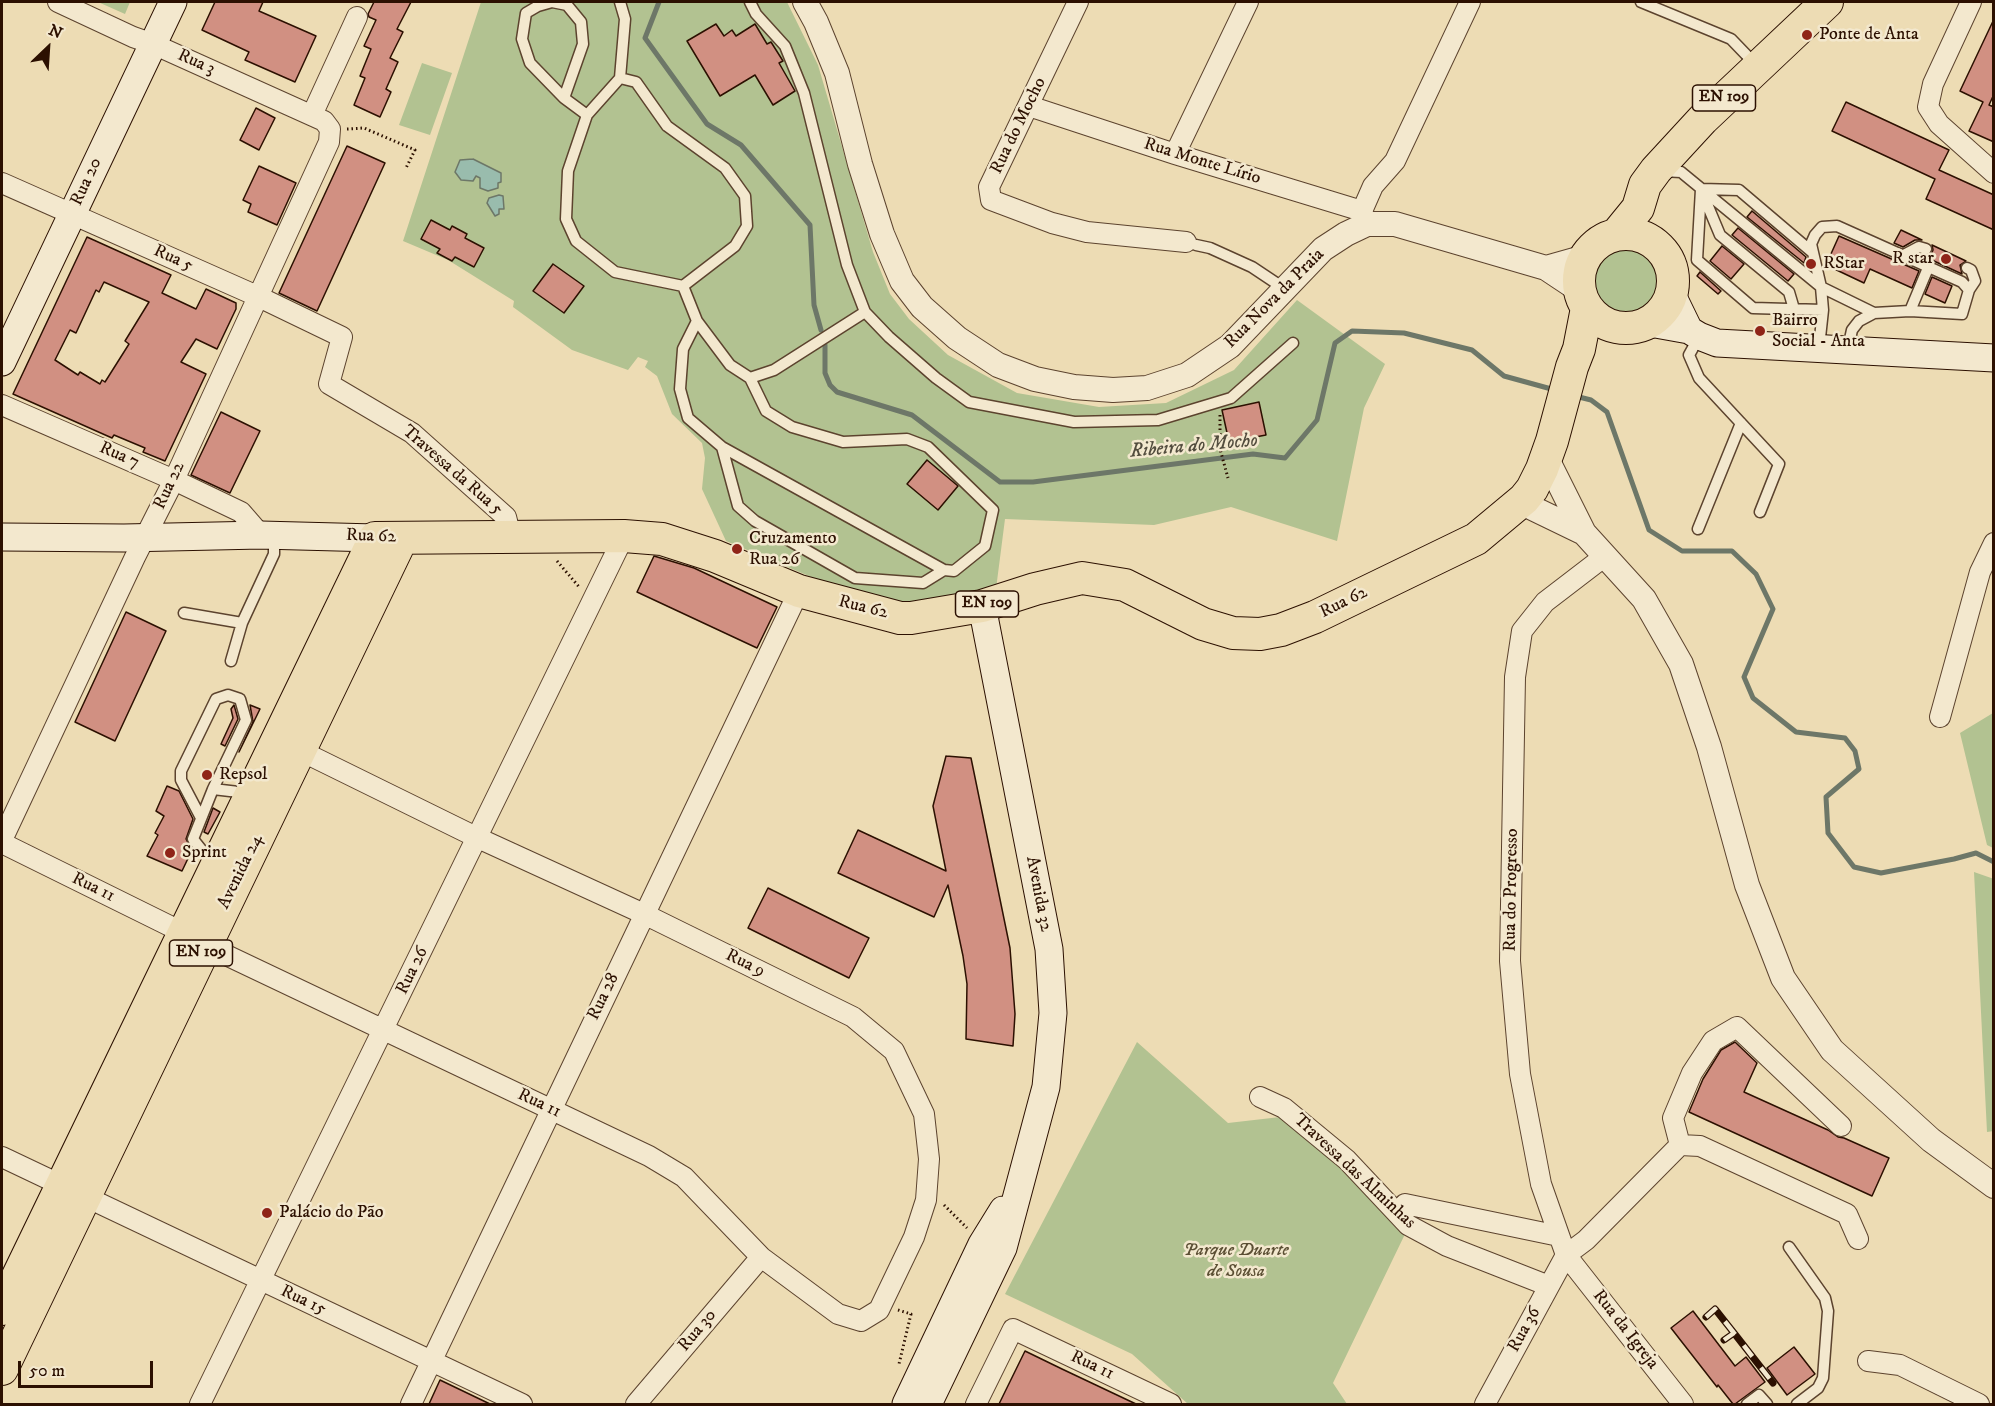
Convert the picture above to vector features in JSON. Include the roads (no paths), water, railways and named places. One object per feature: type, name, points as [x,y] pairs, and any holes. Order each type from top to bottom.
[{"type":"main road","name":"Rua 20","points":[[2,362],[173,2]]},
{"type":"main road","name":"EN 109","points":[[1593,308],[1580,268],[1585,257],[1604,239],[1616,235],[1638,208],[1645,185],[1656,170],[1703,119],[1827,2]]},
{"type":"main road","points":[[1638,208],[1647,238]]},
{"type":"main road","points":[[1593,308],[1624,329],[1637,328],[1650,322],[1667,306],[1672,295],[1674,282],[1672,269],[1667,256],[1658,246],[1647,238],[1631,234],[1616,235]]},
{"type":"main road","points":[[1672,295],[1694,333]]},
{"type":"main road","name":"Rua 62","points":[[2,537],[624,536],[662,539],[716,556],[799,591],[900,618],[982,606],[1035,589],[1082,578],[1125,585],[1203,624],[1233,633],[1260,634],[1281,630],[1315,617],[1476,539],[1520,502],[1532,489],[1550,445],[1572,368],[1593,308]]},
{"type":"main road","points":[[1650,322],[1694,333],[1717,343],[1994,358]]},
{"type":"main road","name":"Avenida 24","points":[[2,1310],[72,1191],[195,939],[299,750],[389,538]]},
{"type":"main road","name":"Avenida 24","points":[[195,939],[215,868],[250,793],[389,538]]},
{"type":"main road","name":"Avenida 32","points":[[928,1404],[1003,1248],[1046,1087],[1053,1013],[1048,949],[982,606]]},
{"type":"main road","name":"Avenida 32","points":[[906,1404],[982,1244],[1019,1183]]},
{"type":"main road","name":"Avenida 24","points":[[2,1369],[72,1191]]},
{"type":"street","name":"Rua 3","points":[[58,2],[324,121],[330,129]]},
{"type":"street","name":"Rua Nova da Praia","points":[[805,2],[816,21],[837,74],[860,164],[882,234],[902,281],[922,307],[957,339],[998,365],[1035,379],[1074,387],[1113,390],[1147,388],[1187,375],[1230,346],[1323,249],[1346,234],[1364,218],[1395,224],[1546,268],[1593,308]]},
{"type":"street","name":"Rua do Mocho","points":[[1078,2],[989,187],[991,200],[1052,223],[1087,232],[1191,244]]},
{"type":"street","points":[[1175,154],[1248,2]]},
{"type":"street","points":[[1364,218],[1373,186],[1395,161],[1470,2]]},
{"type":"street","points":[[1971,2],[1932,84],[1928,107],[1939,124],[1994,173]]},
{"type":"street","points":[[312,116],[357,17]]},
{"type":"street","name":"Rua Monte Lírio","points":[[1029,106],[1364,218]]},
{"type":"street","name":"Rua 22","points":[[2,842],[135,557],[174,480],[329,142],[330,129]]},
{"type":"street","name":"Rua 5","points":[[2,183],[257,296],[342,337]]},
{"type":"street","points":[[1546,268],[1585,257]]},
{"type":"street","name":"Travessa da Rua 5","points":[[342,337],[329,384],[412,433],[506,517],[524,537]]},
{"type":"street","name":"Rua 7","points":[[2,405],[174,480],[241,512],[268,536]]},
{"type":"street","points":[[1550,445],[1584,533],[1644,599],[1681,664],[1709,747],[1748,885],[1783,978],[1832,1050],[1931,1140],[1994,1186]]},
{"type":"street","points":[[1520,502],[1584,533]]},
{"type":"street","name":"Rua 26","points":[[200,1404],[624,536]]},
{"type":"street","points":[[1940,717],[1980,572],[1994,543]]},
{"type":"street","name":"Rua do Progresso","points":[[1566,1255],[1541,1184],[1520,1074],[1510,961],[1515,677],[1522,631],[1545,602],[1605,556]]},
{"type":"street","name":"Rua 28","points":[[411,1404],[799,591]]},
{"type":"street","name":"Rua 9","points":[[299,750],[478,838],[644,914],[853,1017],[894,1051],[924,1114],[929,1159],[926,1200],[914,1237],[879,1310],[861,1321],[838,1314]]},
{"type":"street","name":"Rua 11","points":[[2,842],[384,1031],[650,1156],[684,1177],[761,1257],[838,1314]]},
{"type":"street","points":[[1680,1144],[1673,1118],[1692,1073],[1713,1041],[1737,1027],[1841,1126]]},
{"type":"street","name":"Travessa das Alminhas","points":[[1260,1097],[1284,1108],[1347,1160],[1408,1225],[1447,1246],[1549,1286]]},
{"type":"street","points":[[1680,1144],[1700,1146],[1847,1214],[1858,1239]]},
{"type":"street","points":[[1566,1255],[1586,1240],[1680,1144]]},
{"type":"street","name":"Rua 15","points":[[2,1157],[522,1404]]},
{"type":"street","points":[[1405,1204],[1559,1236]]},
{"type":"street","name":"Rua 36","points":[[1485,1404],[1566,1255]]},
{"type":"street","name":"Rua da Igreja","points":[[1566,1255],[1683,1404]]},
{"type":"street","name":"Rua 30","points":[[636,1404],[761,1257]]},
{"type":"street","name":"Rua 11","points":[[976,1404],[1013,1329],[1171,1404]]},
{"type":"street","points":[[1868,1362],[1900,1365],[1979,1404]]},
{"type":"lane","points":[[564,98],[583,44],[581,22],[567,5],[552,2],[526,13],[522,39],[530,63],[564,98],[587,115]]},
{"type":"lane","points":[[620,2],[625,19],[620,78],[587,115],[568,171],[566,219],[576,241],[615,272],[683,286],[735,246],[747,226],[745,196],[725,168],[667,126],[636,82],[620,78]]},
{"type":"lane","points":[[750,2],[756,14],[785,46],[804,93],[847,265],[865,312],[889,338],[936,378],[969,402],[1074,422],[1158,420],[1231,398],[1293,342]]},
{"type":"lane","points":[[1641,2],[1731,39],[1757,66]]},
{"type":"lane","points":[[1656,170],[1681,172],[1821,287],[1874,314]]},
{"type":"lane","points":[[1701,189],[1738,190],[1812,252]]},
{"type":"lane","points":[[1701,189],[1720,235],[1789,292],[1794,309]]},
{"type":"lane","points":[[1701,189],[1697,260],[1753,308],[1823,310]]},
{"type":"lane","points":[[1819,348],[1823,310],[1821,287],[1811,244],[1822,227],[1837,226],[1962,282],[1969,290]]},
{"type":"lane","points":[[1191,244],[1210,248],[1252,267],[1285,290]]},
{"type":"lane","points":[[1902,256],[1919,246],[1926,249]]},
{"type":"lane","points":[[1911,311],[1928,268]]},
{"type":"lane","points":[[1848,350],[1852,330],[1859,321],[1874,314],[1911,311],[1962,315],[1969,290],[1976,281],[1971,270],[1967,268]]},
{"type":"lane","points":[[683,286],[697,321],[730,365],[750,378],[766,411],[792,428],[843,442],[907,439],[928,447],[993,510],[985,546],[954,571],[944,570],[722,447],[688,418],[680,389],[683,349],[697,321]]},
{"type":"lane","points":[[750,378],[774,370],[865,312]]},
{"type":"lane","points":[[1694,333],[1689,355],[1699,378],[1779,464],[1760,512]]},
{"type":"lane","points":[[1698,529],[1741,423]]},
{"type":"lane","points":[[722,447],[738,506],[755,521],[855,578],[923,583],[944,570]]},
{"type":"lane","points":[[231,661],[242,623],[274,554],[268,536]]},
{"type":"lane","points":[[184,613],[242,623]]},
{"type":"lane","points":[[201,818],[181,780],[181,771],[216,699],[228,695],[240,699],[246,720],[213,789],[193,839],[215,868]]},
{"type":"lane","points":[[213,789],[250,793]]},
{"type":"lane","points":[[1789,1247],[1825,1298],[1828,1311],[1823,1378],[1818,1388],[1797,1404]]},
{"type":"lane","points":[[1747,1404],[1759,1395],[1767,1404]]},
{"type":"waterway","name":"Ribeira do Mocho","points":[[659,2],[645,38],[707,124],[741,145],[810,225],[814,305],[821,330]]},
{"type":"waterway","name":"Ribeira do Mocho","points":[[825,345],[825,373],[830,385],[837,392],[912,415],[1000,482],[1033,482],[1253,454],[1285,458],[1317,420],[1335,343],[1352,331],[1404,333],[1472,350],[1504,376],[1555,390]]},
{"type":"waterway","name":"Ribeira do Mocho","points":[[1575,396],[1591,400],[1607,412],[1649,530],[1682,551],[1732,551],[1756,574],[1773,609],[1744,677],[1753,698],[1796,732],[1845,738],[1855,751],[1859,769],[1826,797],[1828,833],[1854,867],[1881,873],[1976,853],[1994,862]]},
{"type":"railway","points":[[1706,1317],[1715,1309],[1734,1333]]},
{"type":"railway","points":[[1724,1340],[1734,1333],[1773,1383]]},
{"type":"place","name":"Ponte de Anta","points":[[1807,35]]},
{"type":"place","name":"R star","points":[[1946,259]]},
{"type":"place","name":"RStar","points":[[1811,264]]},
{"type":"place","name":"Bairro Social - Anta","points":[[1760,331]]},
{"type":"place","name":"Cruzamento Rua 26","points":[[737,549]]},
{"type":"place","name":"Repsol","points":[[207,775]]},
{"type":"place","name":"Sprint","points":[[170,853]]},
{"type":"place","name":"Palácio do Pão","points":[[267,1213]]},
{"type":"park label","name":"Parque Duarte de Sousa","points":[[1236,1261]]}]
